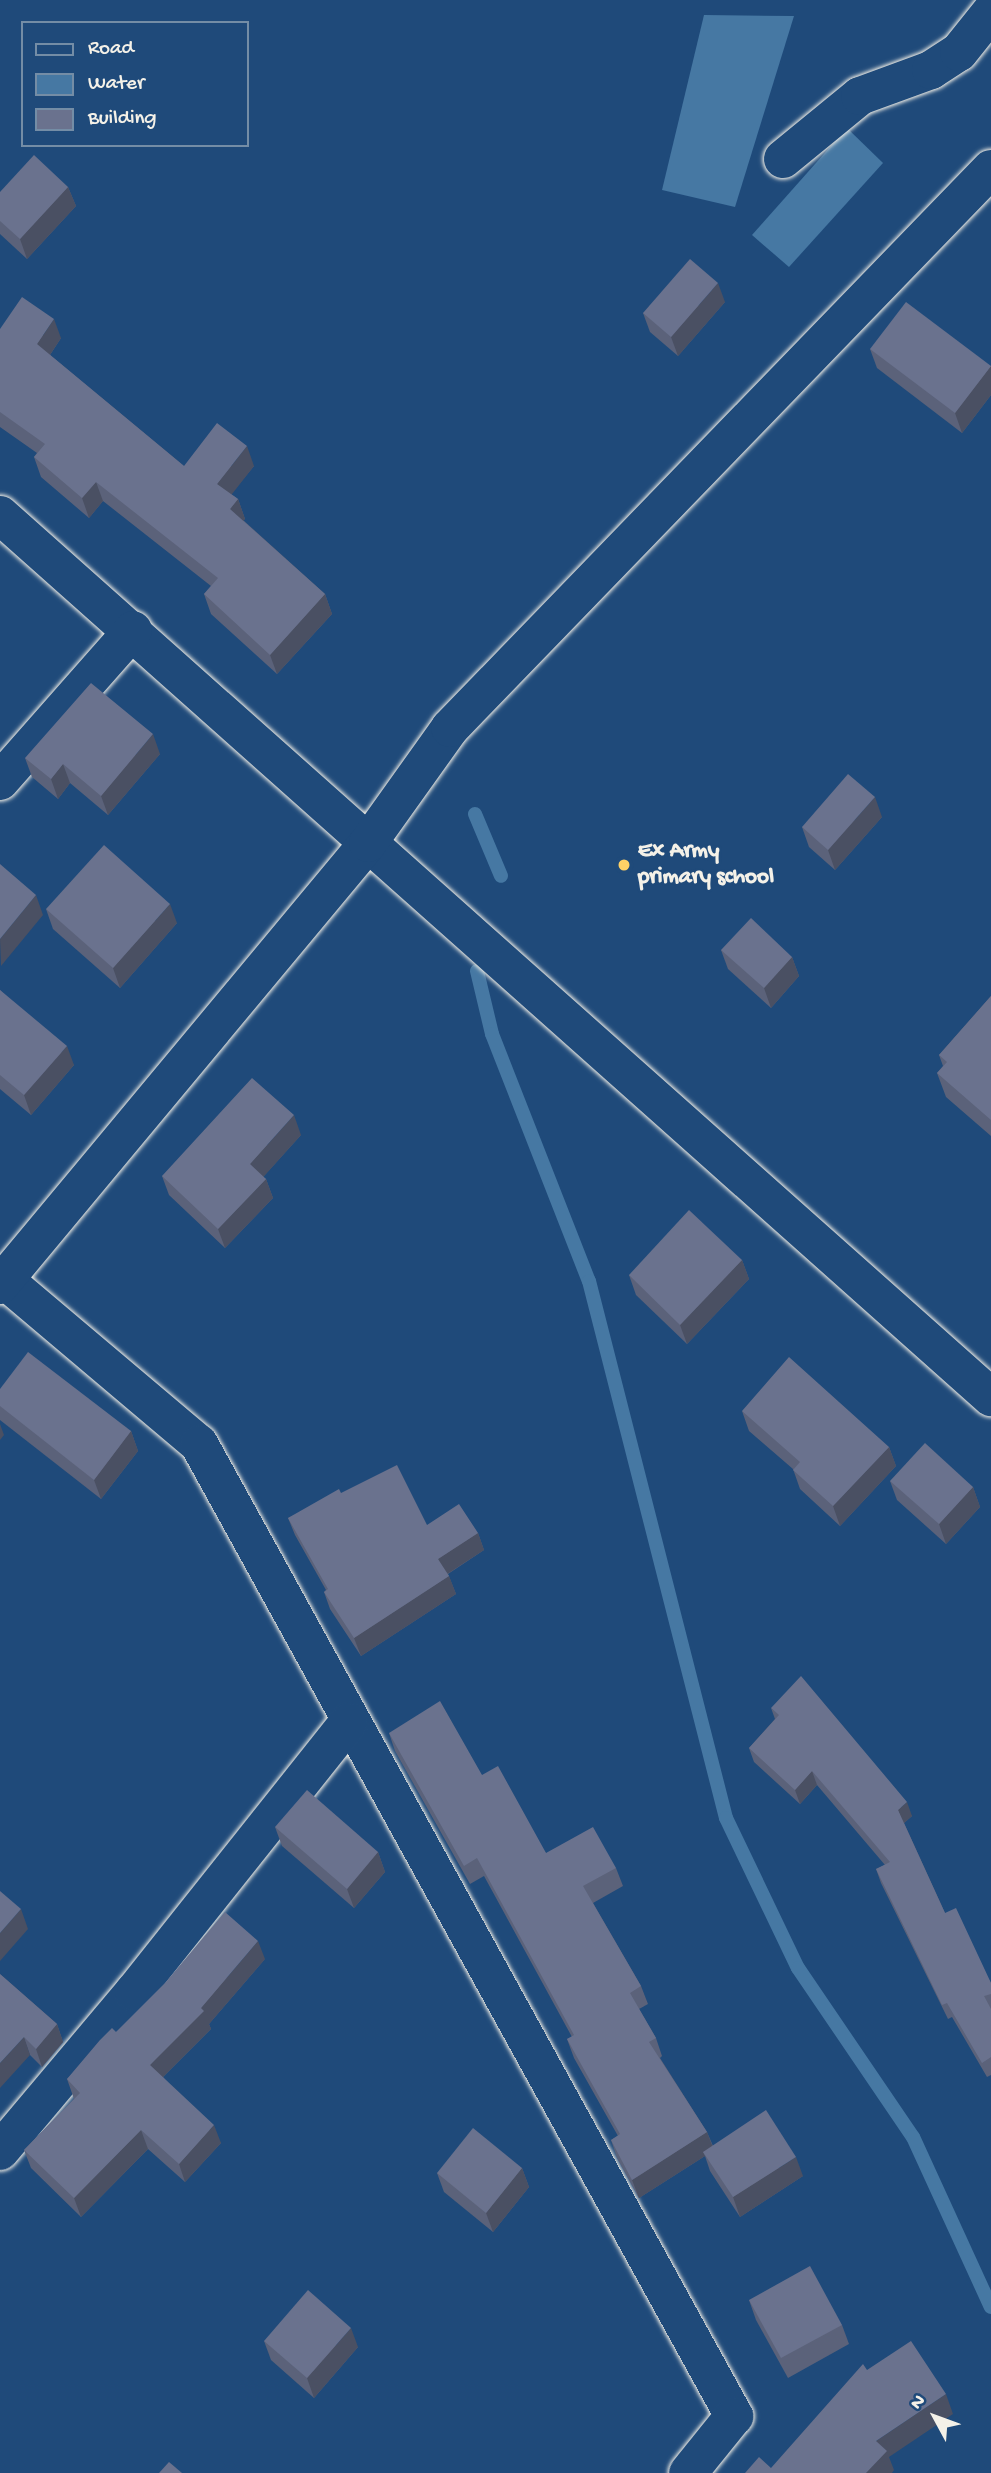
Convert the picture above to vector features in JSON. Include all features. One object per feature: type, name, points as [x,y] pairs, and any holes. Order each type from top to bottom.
[{"type":"street","points":[[783,159],[860,96],[930,70],[959,52],[991,12]]},
{"type":"street","points":[[688,2473],[734,2416],[198,1444],[2,1280],[368,843],[450,728],[991,169]]},
{"type":"street","points":[[0,515],[133,630],[368,843],[991,1397]]},
{"type":"street","points":[[0,781],[133,630]]},
{"type":"street","points":[[0,2151],[349,1722]]},
{"type":"water","points":[[704,15],[794,16],[735,207],[662,190]]},
{"type":"water","points":[[847,128],[883,163],[789,267],[752,235]]},
{"type":"building","points":[[34,155],[68,187],[20,239],[0,221],[0,192]]},
{"type":"building","points":[[690,259],[718,283],[671,337],[643,313]]},
{"type":"building","points":[[22,297],[54,319],[37,344],[184,466],[217,423],[247,446],[217,484],[238,499],[230,509],[325,594],[270,655],[204,594],[218,578],[96,482],[82,498],[34,457],[45,444],[0,412],[0,329]]},
{"type":"building","points":[[906,302],[991,366],[955,413],[870,349]]},
{"type":"building","points":[[91,683],[153,734],[101,796],[63,764],[51,779],[25,758]]},
{"type":"building","points":[[848,774],[875,797],[828,850],[802,827]]},
{"type":"building","points":[[104,845],[170,904],[113,968],[46,909]]},
{"type":"building","points":[[0,864],[36,895],[0,939]]},
{"type":"building","points":[[751,918],[792,957],[764,988],[721,950]]},
{"type":"building","points":[[0,990],[67,1046],[24,1095],[0,1075]]},
{"type":"building","points":[[991,996],[991,1120],[937,1073],[947,1062],[939,1055]]},
{"type":"building","points":[[252,1078],[294,1115],[250,1164],[266,1179],[218,1229],[162,1176]]},
{"type":"building","points":[[689,1210],[742,1260],[680,1325],[629,1275]]},
{"type":"building","points":[[28,1352],[131,1431],[94,1480],[0,1406],[0,1389]]},
{"type":"building","points":[[789,1357],[889,1447],[833,1506],[793,1470],[800,1462],[742,1411]]},
{"type":"building","points":[[925,1443],[973,1487],[939,1524],[890,1481]]},
{"type":"building","points":[[397,1465],[427,1525],[459,1504],[478,1533],[438,1559],[449,1576],[354,1638],[324,1592],[328,1589],[288,1518],[339,1489],[341,1493]]},
{"type":"building","points":[[801,1676],[907,1802],[898,1810],[945,1913],[956,1908],[991,1983],[991,1994],[984,1996],[991,2009],[991,2057],[982,2063],[947,2003],[942,2005],[876,1869],[890,1862],[812,1771],[795,1790],[749,1748],[779,1715],[771,1708]]},
{"type":"building","points":[[440,1701],[482,1775],[498,1766],[546,1853],[593,1827],[616,1868],[583,1886],[641,1986],[630,1993],[656,2038],[649,2042],[707,2132],[632,2180],[611,2140],[620,2134],[567,2039],[574,2035],[477,1858],[464,1866],[389,1733]]},
{"type":"building","points":[[307,1790],[378,1852],[347,1889],[275,1827]]},
{"type":"building","points":[[0,1891],[21,1909],[0,1933]]},
{"type":"building","points":[[225,1912],[258,1941],[201,2008],[204,2011],[150,2065],[214,2125],[179,2164],[141,2130],[74,2198],[24,2150],[80,2093],[67,2079],[112,2028],[116,2032],[165,1983]]},
{"type":"building","points":[[0,1974],[57,2024],[36,2049],[24,2037],[0,2063]]},
{"type":"building","points":[[766,2110],[796,2157],[733,2197],[703,2152]]},
{"type":"building","points":[[473,2128],[522,2168],[486,2213],[437,2173]]},
{"type":"building","points":[[810,2266],[842,2325],[781,2358],[749,2300]]},
{"type":"building","points":[[308,2290],[351,2328],[307,2378],[264,2341]]},
{"type":"building","points":[[911,2341],[946,2394],[876,2441],[887,2451],[866,2473],[745,2473],[759,2457],[771,2468],[863,2364],[867,2370]]},
{"type":"building","points":[[169,2462],[182,2473],[159,2473]]},
{"type":"waterway","points":[[475,814],[501,876]]},
{"type":"waterway","points":[[477,971],[492,1034],[589,1281],[726,1818],[798,1968],[913,2137],[991,2307]]},
{"type":"place","name":"Ex Army primary school","points":[[624,865]]}]
